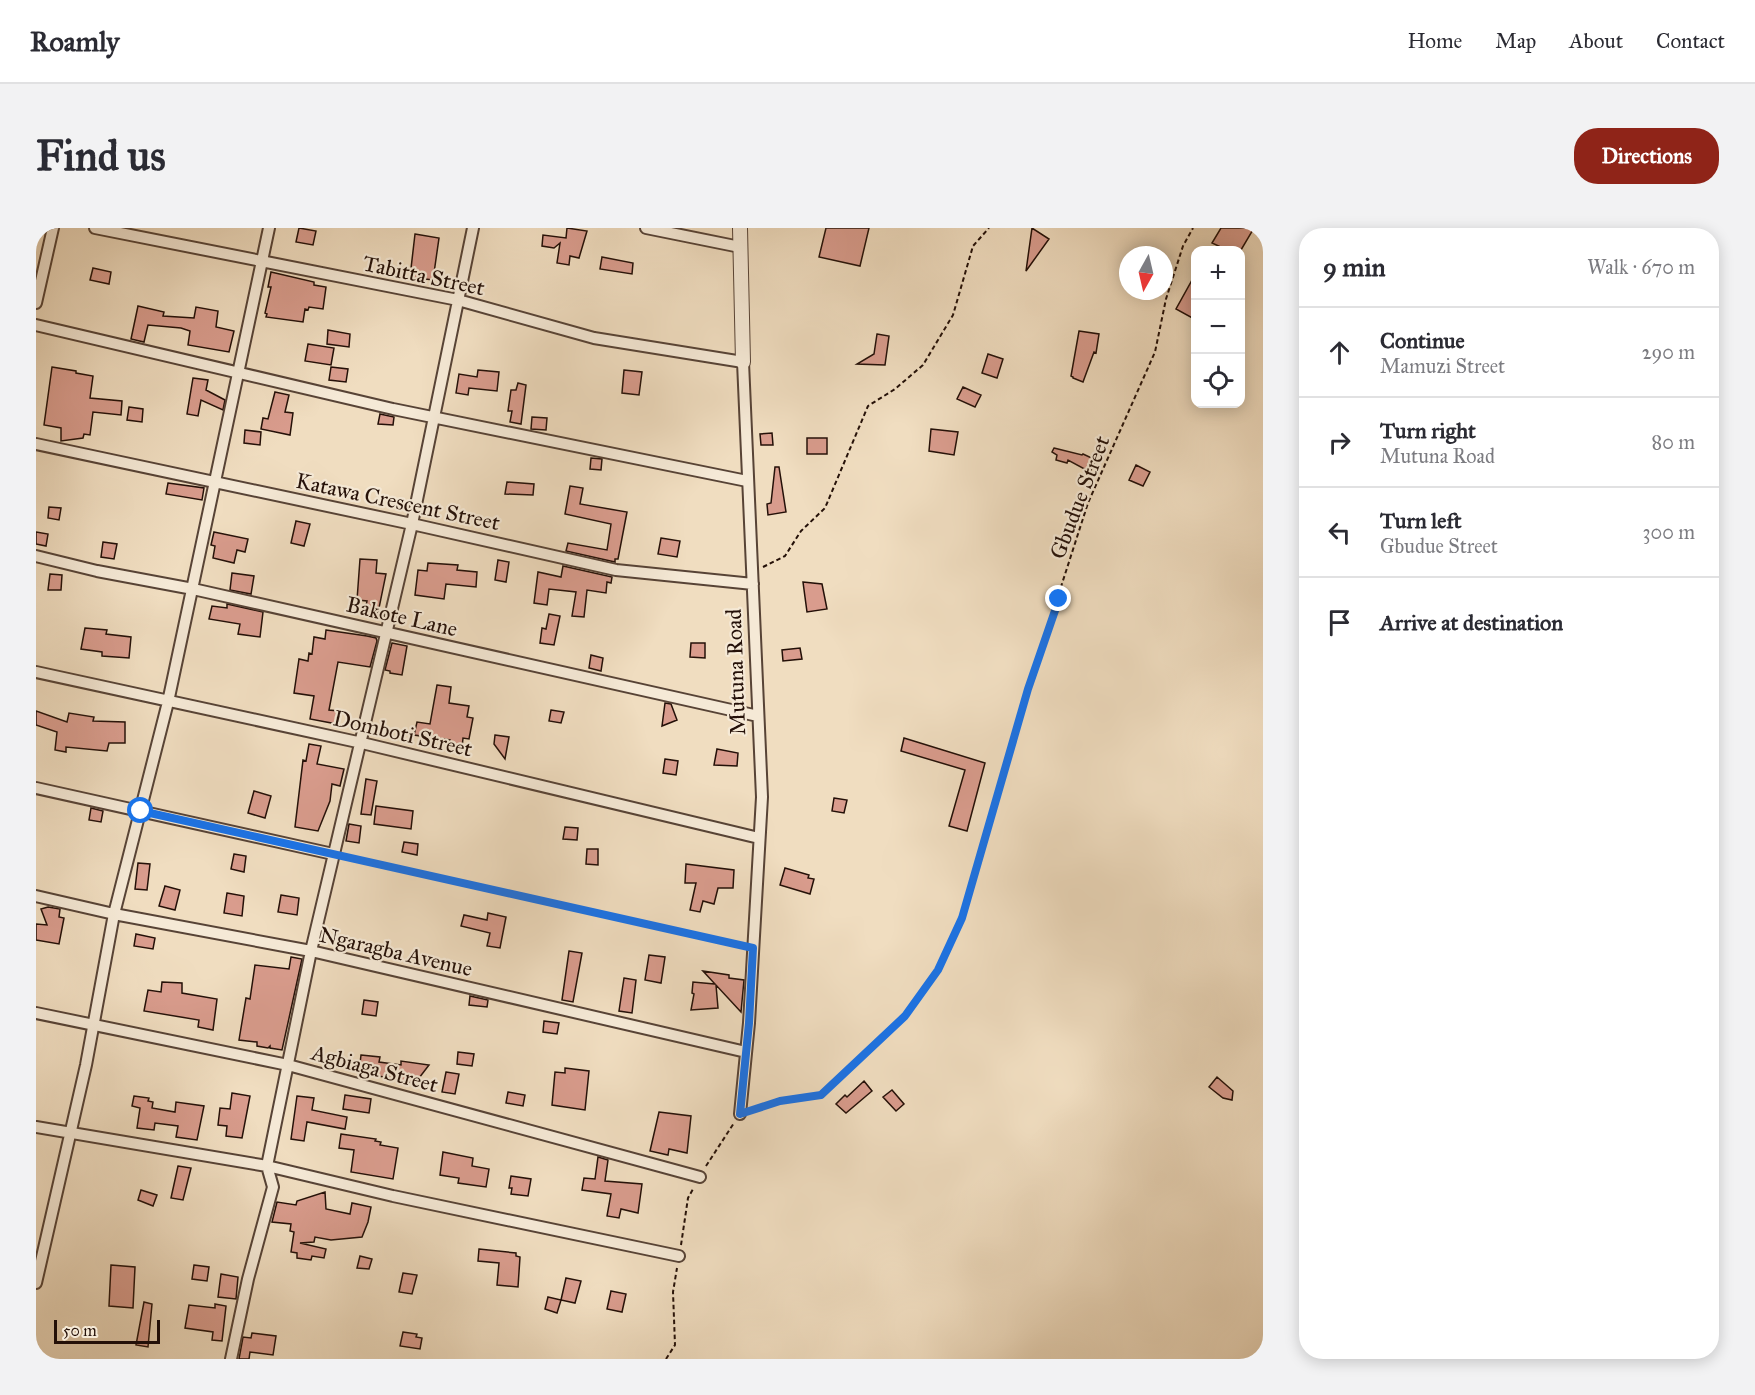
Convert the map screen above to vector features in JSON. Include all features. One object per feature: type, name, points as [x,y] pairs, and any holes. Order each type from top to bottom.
[{"type":"street","points":[[36,303],[53,228]]},
{"type":"street","name":"Tabitta Street","points":[[96,228],[458,300],[594,338],[743,363]]},
{"type":"street","points":[[36,1283],[41,1240],[70,1134],[94,1025],[114,914],[168,702],[269,228]]},
{"type":"street","points":[[231,1359],[248,1279],[273,1186],[267,1166],[311,951],[388,633],[474,228]]},
{"type":"street","points":[[646,228],[741,247]]},
{"type":"street","name":"Mutuna Road","points":[[740,228],[747,481],[762,797],[740,1114]]},
{"type":"street","points":[[36,325],[434,418],[747,481]]},
{"type":"street","name":"Katawa Crescent Street","points":[[36,444],[616,570],[753,578]]},
{"type":"street","name":"Bakote Lane","points":[[36,556],[758,716]]},
{"type":"street","name":"Domboti Street","points":[[36,672],[362,743],[759,838]]},
{"type":"street","points":[[36,788],[333,854]]},
{"type":"street","name":"Ngaragba Avenue","points":[[36,896],[114,914],[311,951],[746,1052]]},
{"type":"street","name":"Agbiaga Street","points":[[36,1013],[288,1065],[700,1177]]},
{"type":"street","points":[[36,1127],[267,1166],[393,1196],[679,1256]]},
{"type":"path","points":[[753,578],[785,556],[801,531],[825,508],[868,406],[895,389],[923,365],[953,315],[973,246],[989,228]]},
{"type":"path","name":"Gbudue Street","points":[[740,1114],[780,1101],[821,1095],[905,1016],[938,970],[962,918],[1028,689],[1088,503],[1155,352],[1166,299],[1183,246],[1193,228]]},
{"type":"path","points":[[333,854],[753,948]]},
{"type":"path","points":[[666,1359],[675,1345],[673,1292],[688,1198],[740,1114]]},
{"type":"building","points":[[299,228],[316,231],[313,245],[296,242]]},
{"type":"building","points":[[567,228],[587,231],[579,258],[570,256],[569,265],[557,263],[560,243],[554,248],[542,246],[543,235],[566,238]]},
{"type":"building","points":[[826,228],[869,228],[860,266],[819,257]]},
{"type":"building","points":[[1032,228],[1049,239],[1026,271]]},
{"type":"building","points":[[1221,228],[1254,228],[1243,246],[1218,246],[1212,243]]},
{"type":"building","points":[[415,234],[439,238],[433,280],[410,277]]},
{"type":"building","points":[[602,257],[633,263],[632,274],[600,269]]},
{"type":"building","points":[[93,268],[111,272],[109,284],[90,280]]},
{"type":"building","points":[[271,272],[326,287],[323,309],[309,307],[308,310],[305,309],[303,322],[266,317]]},
{"type":"building","points":[[1191,282],[1191,317],[1176,309]]},
{"type":"building","points":[[138,306],[164,312],[163,316],[194,318],[196,307],[218,311],[216,327],[234,331],[229,352],[188,345],[190,331],[181,328],[148,325],[144,342],[131,339]]},
{"type":"building","points":[[328,330],[350,334],[349,347],[327,344]]},
{"type":"building","points":[[1079,331],[1099,334],[1096,353],[1094,352],[1083,382],[1071,376]]},
{"type":"building","points":[[877,334],[889,336],[885,365],[857,364],[874,354]]},
{"type":"building","points":[[308,344],[334,348],[331,365],[305,361]]},
{"type":"building","points":[[988,354],[1003,359],[997,378],[982,373]]},
{"type":"building","points":[[52,367],[93,376],[90,398],[122,401],[121,415],[93,412],[90,435],[84,434],[83,438],[61,441],[61,428],[44,425]]},
{"type":"building","points":[[331,367],[348,369],[346,382],[329,380]]},
{"type":"building","points":[[478,370],[499,372],[497,391],[469,388],[468,395],[456,393],[459,374],[477,377]]},
{"type":"building","points":[[624,370],[642,372],[639,395],[622,393]]},
{"type":"building","points":[[193,378],[208,380],[206,390],[225,400],[223,410],[201,400],[198,416],[187,414]]},
{"type":"building","points":[[518,383],[526,385],[521,424],[510,422],[512,411],[508,411],[511,390],[516,390]]},
{"type":"building","points":[[963,387],[981,395],[975,407],[957,399]]},
{"type":"building","points":[[275,392],[289,395],[285,412],[293,413],[290,435],[261,429],[263,418],[268,419]]},
{"type":"building","points":[[129,407],[143,409],[142,422],[127,420]]},
{"type":"building","points":[[380,414],[394,417],[393,425],[378,424]]},
{"type":"building","points":[[532,417],[547,418],[546,430],[531,429]]},
{"type":"building","points":[[931,429],[958,432],[954,455],[929,451]]},
{"type":"building","points":[[245,430],[261,432],[260,445],[244,443]]},
{"type":"building","points":[[772,433],[773,445],[761,445],[760,434]]},
{"type":"building","points":[[807,438],[827,438],[827,454],[807,454]]},
{"type":"building","points":[[1054,448],[1083,454],[1096,460],[1090,472],[1068,460],[1067,463],[1056,460],[1057,455],[1052,452]]},
{"type":"building","points":[[591,458],[602,459],[601,470],[590,469]]},
{"type":"building","points":[[1136,465],[1150,472],[1143,486],[1129,480]]},
{"type":"building","points":[[775,467],[779,467],[786,512],[768,515],[767,504],[771,503]]},
{"type":"building","points":[[507,482],[534,484],[533,495],[505,494]]},
{"type":"building","points":[[168,483],[204,488],[202,500],[166,494]]},
{"type":"building","points":[[570,486],[583,488],[580,504],[627,512],[618,559],[615,559],[615,562],[566,551],[568,543],[607,550],[611,524],[565,514]]},
{"type":"building","points":[[49,507],[61,508],[59,520],[48,518]]},
{"type":"building","points":[[296,521],[310,524],[304,546],[291,543]]},
{"type":"building","points":[[36,532],[48,534],[46,546],[36,544]]},
{"type":"building","points":[[214,532],[248,539],[245,552],[237,550],[234,563],[213,558],[215,546],[211,545]]},
{"type":"building","points":[[661,538],[680,541],[677,557],[658,554]]},
{"type":"building","points":[[103,542],[117,544],[114,559],[101,557]]},
{"type":"building","points":[[360,559],[377,560],[376,573],[386,574],[378,613],[365,611],[367,601],[357,600]]},
{"type":"building","points":[[498,560],[509,562],[506,582],[495,580]]},
{"type":"building","points":[[428,563],[458,565],[457,570],[477,572],[476,587],[446,584],[444,599],[415,595],[418,570],[427,571]]},
{"type":"building","points":[[563,566],[612,577],[611,583],[607,582],[606,593],[587,590],[584,617],[572,616],[576,592],[549,589],[547,605],[534,603],[538,572],[561,577]]},
{"type":"building","points":[[232,573],[254,576],[251,594],[230,590]]},
{"type":"building","points":[[50,574],[62,575],[61,590],[48,590]]},
{"type":"building","points":[[803,582],[822,584],[827,609],[807,612]]},
{"type":"building","points":[[227,604],[263,612],[260,637],[238,634],[240,624],[209,619],[212,606],[227,608]]},
{"type":"building","points":[[549,614],[560,616],[554,645],[540,643],[542,628],[546,629]]},
{"type":"building","points":[[85,628],[107,630],[106,634],[131,637],[129,658],[102,656],[102,652],[81,649]]},
{"type":"building","points":[[326,630],[367,636],[376,638],[377,641],[370,667],[338,662],[329,710],[339,711],[337,724],[310,719],[314,696],[294,693],[299,659],[308,661],[309,653],[312,654],[314,637],[325,639]]},
{"type":"building","points":[[392,643],[407,646],[402,675],[385,670]]},
{"type":"building","points":[[691,643],[705,643],[705,658],[690,657]]},
{"type":"building","points":[[800,648],[802,659],[783,661],[782,650]]},
{"type":"building","points":[[591,655],[603,658],[601,671],[589,668]]},
{"type":"building","points":[[437,685],[451,687],[449,703],[469,706],[467,717],[473,718],[469,739],[463,738],[462,748],[449,746],[450,740],[414,735],[417,722],[430,724]]},
{"type":"building","points":[[665,703],[671,704],[677,720],[662,726]]},
{"type":"building","points":[[551,710],[564,712],[561,723],[549,721]]},
{"type":"building","points":[[36,711],[67,722],[69,713],[94,717],[93,721],[125,722],[125,743],[109,743],[107,751],[66,747],[66,752],[55,750],[57,732],[36,725]]},
{"type":"building","points":[[495,735],[509,737],[505,759],[494,744]]},
{"type":"building","points":[[904,738],[985,763],[967,831],[949,826],[965,770],[901,751]]},
{"type":"building","points":[[309,744],[321,746],[317,764],[344,769],[340,786],[332,784],[330,801],[318,831],[295,827],[303,760],[306,761]]},
{"type":"building","points":[[717,749],[738,753],[737,766],[714,765]]},
{"type":"building","points":[[665,759],[678,761],[676,775],[663,773]]},
{"type":"building","points":[[366,779],[377,781],[371,815],[361,814]]},
{"type":"building","points":[[254,791],[271,796],[265,818],[248,813]]},
{"type":"building","points":[[834,798],[847,800],[844,813],[832,811]]},
{"type":"building","points":[[376,806],[413,811],[411,829],[374,824]]},
{"type":"building","points":[[91,808],[103,811],[101,822],[89,820]]},
{"type":"building","points":[[349,824],[361,826],[359,843],[346,841]]},
{"type":"building","points":[[565,827],[578,828],[577,840],[563,839]]},
{"type":"building","points":[[404,842],[418,844],[417,855],[402,852]]},
{"type":"building","points":[[587,849],[598,849],[598,865],[586,864]]},
{"type":"building","points":[[234,854],[246,856],[244,872],[231,869]]},
{"type":"building","points":[[138,863],[150,864],[147,890],[135,889]]},
{"type":"building","points":[[686,864],[734,870],[733,888],[718,888],[714,904],[703,901],[700,912],[690,910],[696,883],[685,883]]},
{"type":"building","points":[[785,868],[809,875],[808,878],[814,879],[810,894],[780,885]]},
{"type":"building","points":[[165,886],[180,890],[175,910],[159,906]]},
{"type":"building","points":[[227,893],[244,896],[242,916],[224,913]]},
{"type":"building","points":[[281,895],[299,898],[297,915],[278,912]]},
{"type":"building","points":[[48,907],[60,909],[59,917],[64,918],[59,944],[36,940],[36,924],[47,925],[41,909]]},
{"type":"building","points":[[488,913],[506,917],[500,948],[487,946],[490,933],[461,926],[464,915],[487,920]]},
{"type":"building","points":[[136,934],[155,938],[153,949],[134,946]]},
{"type":"building","points":[[569,951],[582,953],[573,1002],[562,1000]]},
{"type":"building","points":[[649,955],[665,957],[661,983],[645,980]]},
{"type":"building","points":[[291,957],[302,959],[282,1050],[270,1048],[270,1046],[268,1048],[257,1046],[257,1042],[239,1040],[246,998],[250,999],[255,965],[289,969]]},
{"type":"building","points":[[703,971],[744,980],[741,1012],[716,985],[718,1008],[691,1010],[694,994],[692,993],[693,982],[715,984]]},
{"type":"building","points":[[624,978],[636,980],[632,1013],[619,1011]]},
{"type":"building","points":[[162,982],[182,983],[182,993],[217,999],[213,1030],[198,1027],[199,1020],[144,1011],[148,990],[161,992]]},
{"type":"building","points":[[470,996],[488,1000],[487,1007],[469,1005]]},
{"type":"building","points":[[364,1000],[378,1002],[376,1016],[362,1014]]},
{"type":"building","points":[[544,1021],[559,1023],[557,1034],[543,1032]]},
{"type":"building","points":[[458,1052],[474,1054],[472,1066],[457,1064]]},
{"type":"building","points":[[361,1055],[380,1057],[379,1062],[401,1065],[401,1061],[429,1065],[419,1078],[418,1084],[359,1072]]},
{"type":"building","points":[[565,1068],[589,1071],[585,1110],[552,1105],[555,1072],[565,1073]]},
{"type":"building","points":[[446,1072],[459,1074],[455,1094],[442,1092]]},
{"type":"building","points":[[1217,1077],[1233,1091],[1232,1100],[1223,1098],[1209,1087]]},
{"type":"building","points":[[864,1081],[872,1091],[846,1113],[836,1104]]},
{"type":"building","points":[[892,1090],[904,1104],[896,1111],[883,1097]]},
{"type":"building","points":[[508,1092],[525,1095],[523,1106],[506,1103]]},
{"type":"building","points":[[232,1093],[250,1096],[242,1138],[226,1136],[227,1126],[218,1125],[220,1108],[230,1109]]},
{"type":"building","points":[[345,1095],[371,1099],[369,1113],[343,1109]]},
{"type":"building","points":[[134,1096],[149,1098],[148,1101],[153,1102],[152,1108],[175,1112],[176,1102],[204,1106],[197,1140],[176,1137],[178,1126],[155,1123],[154,1130],[137,1128],[140,1108],[132,1106]]},
{"type":"building","points":[[297,1096],[314,1098],[312,1110],[347,1117],[345,1129],[307,1122],[304,1141],[291,1139]]},
{"type":"building","points":[[659,1112],[691,1116],[687,1153],[669,1149],[668,1155],[650,1151]]},
{"type":"building","points":[[341,1134],[376,1139],[375,1141],[381,1142],[380,1145],[398,1148],[393,1179],[351,1172],[354,1150],[339,1148]]},
{"type":"building","points":[[443,1152],[473,1158],[472,1166],[489,1169],[486,1187],[458,1183],[459,1178],[440,1175]]},
{"type":"building","points":[[598,1157],[608,1160],[605,1181],[642,1184],[638,1213],[621,1209],[619,1218],[607,1216],[611,1194],[582,1190],[584,1178],[595,1179]]},
{"type":"building","points":[[178,1166],[191,1168],[183,1200],[171,1198]]},
{"type":"building","points":[[511,1176],[531,1179],[528,1196],[511,1194],[512,1188],[509,1188]]},
{"type":"building","points":[[141,1190],[157,1195],[153,1206],[138,1200]]},
{"type":"building","points":[[325,1192],[326,1209],[350,1214],[352,1203],[371,1207],[362,1237],[331,1240],[315,1237],[314,1242],[300,1243],[326,1249],[324,1258],[312,1256],[311,1260],[297,1258],[297,1253],[291,1252],[294,1232],[290,1231],[291,1224],[272,1222],[277,1202],[296,1205],[297,1201]]},
{"type":"building","points":[[479,1249],[516,1253],[516,1256],[520,1257],[518,1287],[497,1285],[499,1263],[478,1261]]},
{"type":"building","points":[[360,1256],[372,1259],[369,1269],[357,1268]]},
{"type":"building","points":[[111,1265],[135,1267],[133,1308],[109,1306]]},
{"type":"building","points":[[194,1265],[209,1267],[207,1281],[192,1279]]},
{"type":"building","points":[[403,1273],[417,1275],[412,1294],[399,1292]]},
{"type":"building","points":[[221,1274],[238,1277],[236,1299],[218,1297]]},
{"type":"building","points":[[566,1278],[581,1281],[575,1303],[561,1300]]},
{"type":"building","points":[[611,1291],[626,1294],[622,1312],[607,1309]]},
{"type":"building","points":[[548,1297],[561,1300],[557,1313],[545,1309]]},
{"type":"building","points":[[144,1302],[152,1304],[148,1347],[136,1345]]},
{"type":"building","points":[[215,1304],[226,1306],[222,1341],[212,1340],[213,1332],[185,1328],[189,1305],[215,1308]]},
{"type":"building","points":[[403,1332],[417,1334],[416,1337],[422,1338],[420,1349],[400,1346]]},
{"type":"building","points":[[252,1333],[276,1336],[273,1355],[250,1352],[249,1359],[239,1359],[243,1337],[251,1338]]},
{"type":"route","points":[[141,811],[753,948],[749,1023],[740,1114],[780,1101],[821,1095],[905,1016],[938,970],[962,918],[1028,689],[1059,599]]}]
